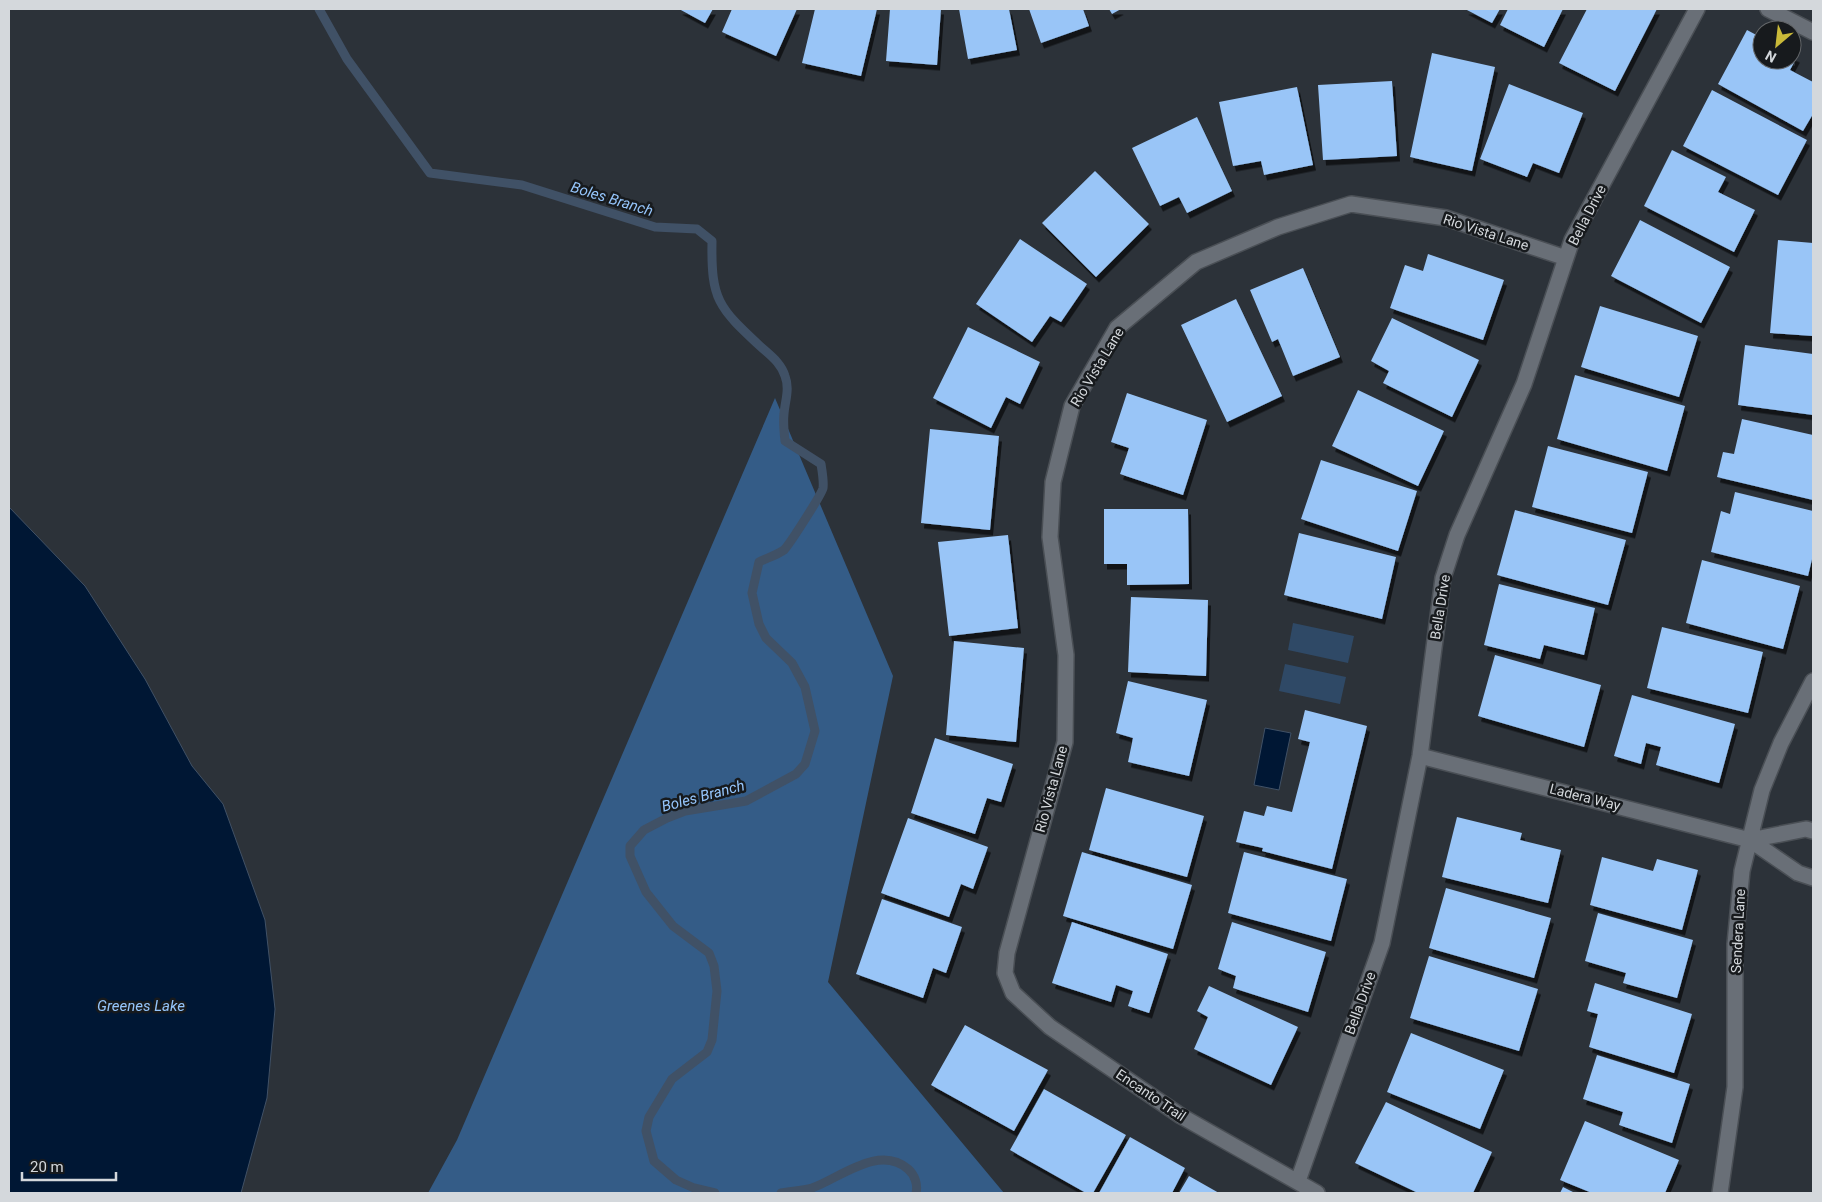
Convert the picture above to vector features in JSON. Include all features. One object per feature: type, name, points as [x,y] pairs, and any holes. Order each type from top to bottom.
[{"type":"street","name":"Bella Drive","points":[[1298,1181],[1382,943],[1420,756],[1443,578],[1457,535],[1524,384],[1572,240],[1697,9]]},
{"type":"street","points":[[1768,9],[1813,32]]},
{"type":"street","name":"Rio Vista Lane","points":[[1005,973],[1006,953],[1064,742],[1066,655],[1050,537],[1054,482],[1072,406],[1117,328],[1196,262],[1278,227],[1351,204],[1446,218],[1566,258]]},
{"type":"street","name":"Sendera Lane","points":[[1720,1193],[1735,1087],[1734,944],[1742,871],[1762,790],[1781,743],[1813,681]]},
{"type":"street","name":"Ladera Way","points":[[1420,756],[1750,840],[1798,874],[1813,878]]},
{"type":"street","name":"Ladera Way","points":[[1750,840],[1806,830],[1813,831]]},
{"type":"street","name":"Encanto Trail","points":[[1005,973],[1013,993],[1050,1027],[1181,1116],[1317,1193]]},
{"type":"shaded area","points":[[775,398],[893,676],[828,982],[1004,1193],[428,1193],[457,1140]]},
{"type":"shaded area","points":[[1293,623],[1354,636],[1348,663],[1288,650]]},
{"type":"shaded area","points":[[1285,664],[1346,677],[1340,704],[1279,691]]},
{"type":"water","name":"Greenes Lake","points":[[9,507],[85,586],[145,679],[192,766],[223,804],[265,920],[275,1009],[267,1098],[241,1193],[9,1193]]},
{"type":"water","points":[[1265,728],[1291,733],[1279,790],[1254,785]]},
{"type":"building","points":[[679,9],[713,9],[705,23]]},
{"type":"building","points":[[732,9],[797,9],[776,56],[722,32]]},
{"type":"building","points":[[815,9],[877,9],[861,76],[802,63]]},
{"type":"building","points":[[890,9],[941,9],[937,65],[886,61]]},
{"type":"building","points":[[959,9],[1009,9],[1017,50],[968,59]]},
{"type":"building","points":[[1029,9],[1083,9],[1089,26],[1041,43]]},
{"type":"building","points":[[1109,9],[1121,9],[1112,14]]},
{"type":"building","points":[[1465,9],[1500,9],[1492,23]]},
{"type":"building","points":[[1508,9],[1563,9],[1544,47],[1500,25]]},
{"type":"building","points":[[1587,9],[1657,9],[1615,91],[1559,63]]},
{"type":"building","points":[[1747,30],[1752,33],[1752,70],[1790,70],[1813,82],[1813,114],[1803,131],[1718,84]]},
{"type":"building","points":[[1432,53],[1495,67],[1472,171],[1410,157]]},
{"type":"building","points":[[1392,81],[1397,156],[1323,160],[1318,85]]},
{"type":"building","points":[[1509,84],[1583,113],[1559,173],[1533,163],[1527,177],[1480,159]]},
{"type":"building","points":[[1297,87],[1313,165],[1264,175],[1261,161],[1233,166],[1219,102]]},
{"type":"building","points":[[1712,90],[1807,140],[1778,195],[1683,146]]},
{"type":"building","points":[[1197,117],[1232,191],[1187,213],[1179,197],[1160,206],[1132,148]]},
{"type":"building","points":[[1672,150],[1726,177],[1718,192],[1755,210],[1734,252],[1644,206]]},
{"type":"building","points":[[1095,171],[1149,224],[1096,277],[1042,223]]},
{"type":"building","points":[[1640,220],[1730,267],[1701,323],[1611,276]]},
{"type":"building","points":[[1020,239],[1087,284],[1061,322],[1050,316],[1032,342],[976,304]]},
{"type":"building","points":[[1778,240],[1813,243],[1813,336],[1770,333]]},
{"type":"building","points":[[1428,254],[1504,280],[1483,340],[1390,308],[1405,265],[1423,271]]},
{"type":"building","points":[[1303,268],[1340,357],[1293,376],[1278,339],[1272,342],[1250,290]]},
{"type":"building","points":[[1236,299],[1282,396],[1227,422],[1181,325]]},
{"type":"building","points":[[1600,306],[1698,336],[1679,397],[1581,367]]},
{"type":"building","points":[[1392,318],[1479,360],[1452,417],[1383,383],[1389,371],[1371,361]]},
{"type":"building","points":[[968,327],[1040,362],[1020,404],[1006,397],[991,428],[933,398]]},
{"type":"building","points":[[1745,345],[1813,354],[1813,415],[1738,405]]},
{"type":"building","points":[[1575,375],[1685,406],[1667,471],[1557,439]]},
{"type":"building","points":[[1358,390],[1444,431],[1418,486],[1332,446]]},
{"type":"building","points":[[1127,393],[1207,420],[1183,495],[1120,474],[1129,448],[1111,442]]},
{"type":"building","points":[[1742,419],[1813,435],[1813,500],[1717,477],[1723,452],[1734,454]]},
{"type":"building","points":[[930,429],[999,436],[990,530],[921,523]]},
{"type":"building","points":[[1548,446],[1648,472],[1632,533],[1532,507]]},
{"type":"building","points":[[1321,460],[1417,491],[1398,551],[1301,519]]},
{"type":"building","points":[[1735,492],[1813,511],[1813,555],[1808,576],[1711,552],[1721,511],[1730,514]]},
{"type":"building","points":[[1104,509],[1188,509],[1189,584],[1127,585],[1127,564],[1104,564]]},
{"type":"building","points":[[1515,510],[1626,540],[1608,605],[1497,575]]},
{"type":"building","points":[[1299,533],[1396,557],[1382,619],[1284,595]]},
{"type":"building","points":[[1008,535],[1018,628],[949,636],[938,542]]},
{"type":"building","points":[[1702,560],[1800,586],[1783,649],[1686,623]]},
{"type":"building","points":[[1499,584],[1595,608],[1584,655],[1544,645],[1540,659],[1484,645]]},
{"type":"building","points":[[1131,597],[1208,600],[1206,676],[1128,672]]},
{"type":"building","points":[[1662,627],[1763,652],[1748,713],[1647,688]]},
{"type":"building","points":[[954,641],[1024,648],[1016,742],[946,735]]},
{"type":"building","points":[[1495,655],[1601,685],[1584,747],[1478,716]]},
{"type":"building","points":[[1128,681],[1207,700],[1189,776],[1128,762],[1133,738],[1116,733]]},
{"type":"building","points":[[1632,695],[1735,724],[1719,783],[1656,765],[1661,747],[1646,743],[1641,764],[1614,756]]},
{"type":"building","points":[[1305,710],[1367,726],[1332,869],[1262,851],[1263,848],[1236,842],[1244,811],[1264,816],[1267,806],[1292,812],[1310,742],[1298,739]]},
{"type":"building","points":[[935,738],[1013,764],[1001,802],[987,798],[975,834],[911,813]]},
{"type":"building","points":[[1106,788],[1204,816],[1187,877],[1089,850]]},
{"type":"building","points":[[1457,817],[1522,833],[1520,840],[1561,850],[1548,903],[1442,877]]},
{"type":"building","points":[[908,818],[988,847],[973,889],[961,884],[949,917],[881,893]]},
{"type":"building","points":[[1082,852],[1192,885],[1173,949],[1063,916]]},
{"type":"building","points":[[1244,852],[1347,879],[1331,941],[1228,913]]},
{"type":"building","points":[[1602,857],[1653,871],[1657,859],[1698,870],[1682,930],[1590,905]]},
{"type":"building","points":[[1446,888],[1551,918],[1534,978],[1429,948]]},
{"type":"building","points":[[882,899],[962,927],[946,973],[933,968],[923,998],[856,974]]},
{"type":"building","points":[[1598,913],[1693,940],[1677,998],[1623,983],[1626,973],[1585,961]]},
{"type":"building","points":[[1072,922],[1168,954],[1149,1013],[1128,1006],[1133,991],[1116,985],[1111,1002],[1052,983]]},
{"type":"building","points":[[1232,922],[1326,952],[1308,1012],[1233,988],[1236,976],[1218,969]]},
{"type":"building","points":[[1429,956],[1538,989],[1519,1051],[1410,1018]]},
{"type":"building","points":[[1595,983],[1692,1014],[1674,1073],[1589,1047],[1598,1014],[1587,1011]]},
{"type":"building","points":[[1209,986],[1298,1027],[1271,1085],[1194,1049],[1208,1017],[1197,1011]]},
{"type":"building","points":[[965,1025],[1048,1070],[1014,1131],[931,1085]]},
{"type":"building","points":[[1411,1033],[1504,1070],[1480,1129],[1387,1092]]},
{"type":"building","points":[[1597,1055],[1690,1084],[1672,1143],[1619,1125],[1623,1112],[1583,1099]]},
{"type":"building","points":[[1044,1089],[1126,1135],[1093,1193],[1086,1193],[1010,1150]]},
{"type":"building","points":[[1386,1102],[1492,1152],[1473,1193],[1418,1193],[1355,1163]]},
{"type":"building","points":[[1585,1121],[1679,1160],[1665,1193],[1592,1193],[1560,1180]]},
{"type":"building","points":[[1130,1137],[1185,1168],[1172,1193],[1099,1193]]},
{"type":"building","points":[[1189,1176],[1219,1193],[1179,1193]]},
{"type":"building","points":[[1563,1187],[1575,1193],[1560,1193]]},
{"type":"waterway","name":"Boles Branch","points":[[319,9],[347,59],[430,173],[522,185],[655,227],[697,229],[712,241],[713,277],[720,301],[735,322],[778,363],[785,376],[787,390],[784,417],[785,441],[821,464],[823,482],[821,492],[784,550],[759,562],[752,593],[759,624],[766,638],[792,663],[805,687],[815,731],[805,764],[796,774],[746,801],[685,811],[667,818],[644,830],[630,846],[630,856],[646,892],[673,926],[709,953],[714,966],[717,991],[712,1040],[707,1052],[672,1079],[649,1117],[646,1131],[654,1161],[676,1180],[694,1188],[715,1193]]},
{"type":"waterway","name":"Boles Branch","points":[[781,1193],[812,1188],[860,1165],[872,1161],[885,1160],[897,1162],[910,1171],[917,1187],[916,1193]]}]
